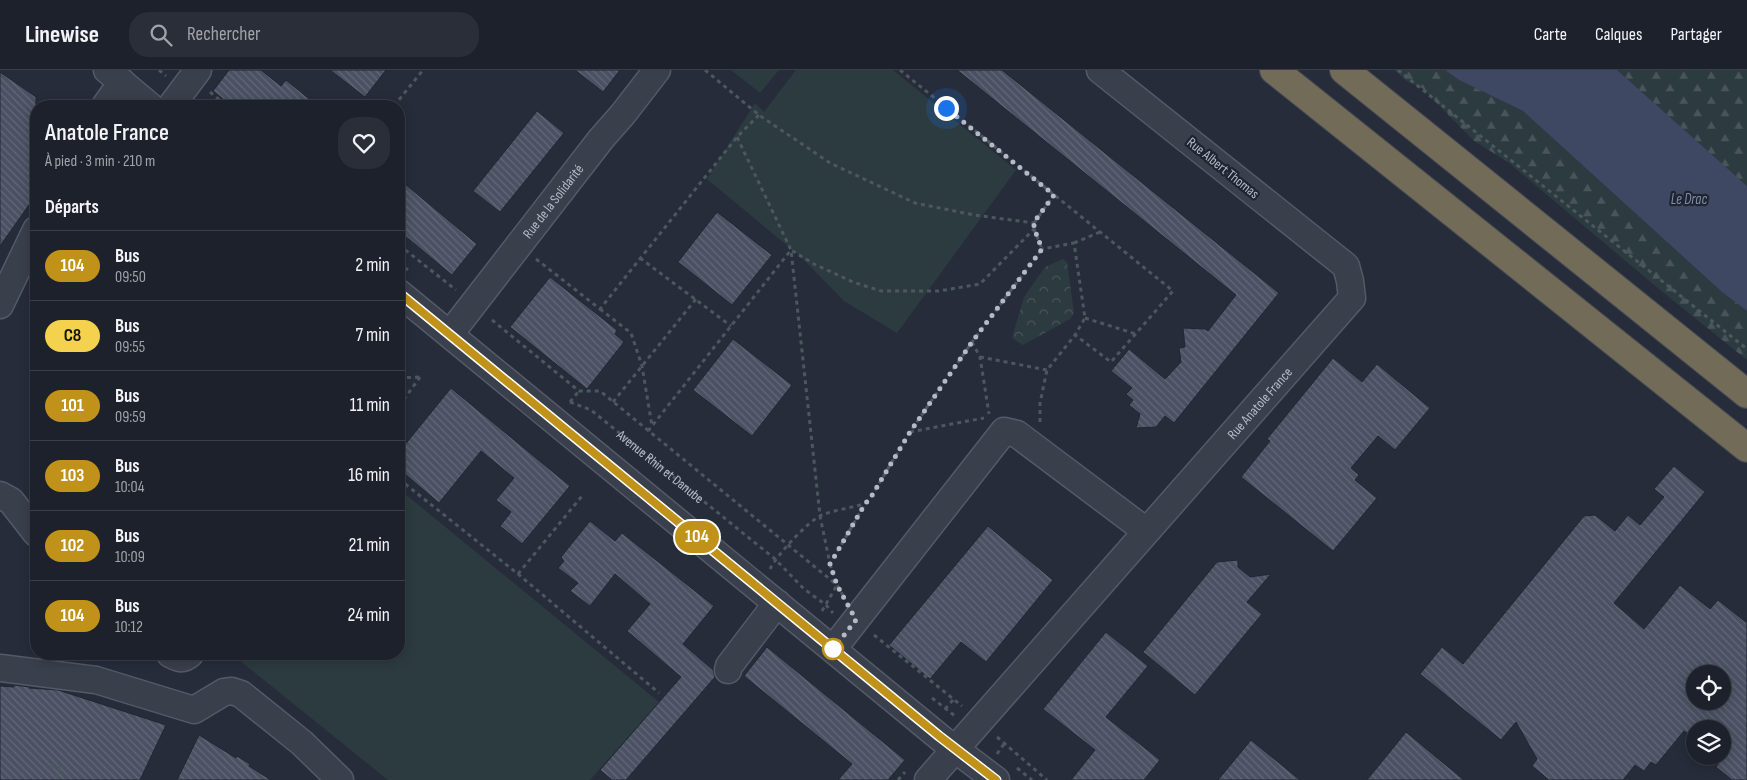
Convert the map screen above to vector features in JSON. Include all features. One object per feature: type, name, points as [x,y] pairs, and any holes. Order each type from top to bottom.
[{"type":"highway","points":[[1274,70],[1747,448]]},
{"type":"highway","points":[[1344,70],[1747,394]]},
{"type":"street","points":[[160,100],[198,70]]},
{"type":"street","name":"Rue de la Solidarité","points":[[450,334],[656,70]]},
{"type":"street","name":"Rue Albert Thomas","points":[[1100,70],[1346,266]]},
{"type":"street","points":[[106,100],[114,76],[145,100]]},
{"type":"street","points":[[0,305],[30,242]]},
{"type":"street","name":"Rue Anatole France","points":[[928,780],[1352,298],[1346,266]]},
{"type":"street","points":[[405,298],[778,603],[845,633],[956,750],[1004,768]]},
{"type":"street","points":[[845,633],[1004,431],[1017,434],[1146,531]]},
{"type":"street","points":[[0,496],[11,501],[30,525]]},
{"type":"street","points":[[728,670],[729,666],[778,603]]},
{"type":"street","points":[[0,668],[96,680],[194,710],[224,692],[232,690],[241,694],[302,743],[340,780]]},
{"type":"path","points":[[399,100],[423,70]]},
{"type":"path","points":[[705,70],[759,115],[830,163],[915,202],[974,215],[1034,222]]},
{"type":"path","points":[[900,70],[1173,291],[1111,362],[1075,335]]},
{"type":"path","points":[[1398,70],[1747,349]]},
{"type":"path","points":[[600,309],[737,137],[759,115]]},
{"type":"path","points":[[737,137],[791,250],[820,516],[830,564],[837,585],[845,633],[953,700],[977,725],[1004,768],[1032,780]]},
{"type":"path","points":[[1042,249],[1034,228],[1034,222],[1054,195]]},
{"type":"path","points":[[791,250],[814,264],[853,282],[882,291],[939,291],[980,284],[1034,228]]},
{"type":"path","points":[[830,564],[910,432],[972,342],[1042,249],[1074,243],[1100,232]]},
{"type":"path","points":[[1039,450],[1040,402],[1047,370],[1075,335],[1085,318],[1074,243]]},
{"type":"path","points":[[519,245],[631,333],[642,366],[652,426]]},
{"type":"path","points":[[405,250],[579,391],[600,392],[613,402],[837,585]]},
{"type":"path","points":[[648,431],[791,250]]},
{"type":"path","points":[[640,258],[731,326]]},
{"type":"path","points":[[613,402],[696,299]]},
{"type":"path","points":[[1085,318],[1136,334]]},
{"type":"path","points":[[910,432],[990,418],[980,357],[972,342]]},
{"type":"path","points":[[980,357],[1047,370]]},
{"type":"path","points":[[405,378],[420,377],[405,398]]},
{"type":"path","name":"Avenue Rhin et Danube","points":[[570,402],[591,410],[776,559],[804,588],[826,605],[845,633]]},
{"type":"path","points":[[405,484],[518,574],[659,693]]},
{"type":"path","points":[[518,574],[582,496]]},
{"type":"path","points":[[768,574],[776,559],[787,545],[820,516],[865,504]]},
{"type":"path","points":[[819,616],[837,585]]},
{"type":"path","points":[[930,696],[1004,744],[1048,780]]},
{"type":"path","points":[[51,765],[59,767],[57,780]]},
{"type":"green space","points":[[731,70],[779,70],[760,93]]},
{"type":"green space","points":[[796,70],[893,70],[1016,170],[897,333],[844,301],[801,257],[707,179],[755,103],[764,112]]},
{"type":"green space","points":[[1394,70],[1445,70],[1459,80],[1523,111],[1722,292],[1747,311],[1747,360],[1508,162],[1474,141],[1422,88],[1408,82]]},
{"type":"green space","points":[[1617,70],[1747,70],[1747,186],[1739,180]]},
{"type":"green space","points":[[1063,259],[1067,262],[1074,313],[1070,319],[1023,345],[1012,338],[1024,297],[1045,267]]},
{"type":"green space","points":[[405,494],[659,702],[590,780],[388,780],[239,660],[405,660]]},
{"type":"water","name":"Le Drac","points":[[1445,70],[1617,70],[1747,186],[1747,311],[1722,292],[1523,111],[1459,80]]},
{"type":"building","points":[[229,70],[261,70],[281,86],[286,80],[311,100],[224,100],[213,91]]},
{"type":"building","points":[[330,70],[386,70],[365,97]]},
{"type":"building","points":[[575,70],[620,70],[603,92]]},
{"type":"building","points":[[957,70],[1002,70],[1279,293],[1174,423],[1165,416],[1156,427],[1136,428],[1140,414],[1129,405],[1133,400],[1126,394],[1132,388],[1111,371],[1129,349],[1165,379],[1181,362],[1179,348],[1185,347],[1183,328],[1205,329],[1208,331],[1236,295]]},
{"type":"building","points":[[0,72],[36,97],[36,100],[30,100],[30,204],[0,246]]},
{"type":"building","points":[[537,111],[564,133],[500,212],[473,191]]},
{"type":"building","points":[[405,184],[477,244],[452,275],[405,236]]},
{"type":"building","points":[[717,212],[772,255],[732,305],[678,262]]},
{"type":"building","points":[[550,277],[617,330],[615,334],[624,342],[587,389],[510,327]]},
{"type":"building","points":[[733,339],[792,385],[752,436],[693,390]]},
{"type":"building","points":[[1333,358],[1362,382],[1377,364],[1430,408],[1395,450],[1378,436],[1351,468],[1359,475],[1355,480],[1377,498],[1333,551],[1241,477],[1270,441],[1267,439]]},
{"type":"building","points":[[451,388],[570,486],[522,544],[500,526],[511,512],[496,500],[514,478],[481,451],[439,503],[405,474],[405,445]]},
{"type":"building","points":[[1674,466],[1705,492],[1614,603],[1644,629],[1680,585],[1710,609],[1718,600],[1747,623],[1747,780],[1732,780],[1716,767],[1717,765],[1731,765],[1731,720],[1686,720],[1686,732],[1684,731],[1656,765],[1651,762],[1644,771],[1635,765],[1623,780],[1549,780],[1532,766],[1537,759],[1516,722],[1501,740],[1420,674],[1442,647],[1463,664],[1584,516],[1595,515],[1615,531],[1628,515],[1640,525],[1664,497],[1654,489]]},
{"type":"building","points":[[590,521],[615,541],[622,533],[714,606],[683,644],[713,670],[715,677],[626,780],[612,780],[600,770],[681,677],[627,631],[650,604],[615,574],[590,606],[570,591],[578,583],[558,568],[564,561],[561,557]]},
{"type":"building","points":[[988,526],[1053,580],[986,662],[961,642],[930,679],[889,645]]},
{"type":"building","points":[[1238,560],[1238,567],[1250,577],[1271,574],[1247,602],[1262,614],[1195,695],[1143,652],[1217,562]]},
{"type":"building","points":[[1106,632],[1148,666],[1106,717],[1160,760],[1144,780],[1071,780],[1095,750],[1043,709]]},
{"type":"building","points":[[767,647],[905,760],[888,780],[838,780],[852,764],[744,676]]},
{"type":"building","points":[[14,685],[58,690],[166,725],[140,780],[0,780],[0,686],[14,687]]},
{"type":"building","points":[[1406,732],[1464,780],[1367,780]]},
{"type":"building","points":[[199,735],[236,758],[237,756],[250,764],[249,766],[271,780],[177,780]]},
{"type":"building","points":[[1251,740],[1300,780],[1218,780]]},
{"type":"bus line","name":"104","points":[[405,298],[956,750],[996,780]]},
{"type":"route","points":[[833,649],[856,620],[837,585],[830,564],[910,432],[972,342],[1042,249],[1034,228],[1034,222],[1054,195],[946,108]]}]
